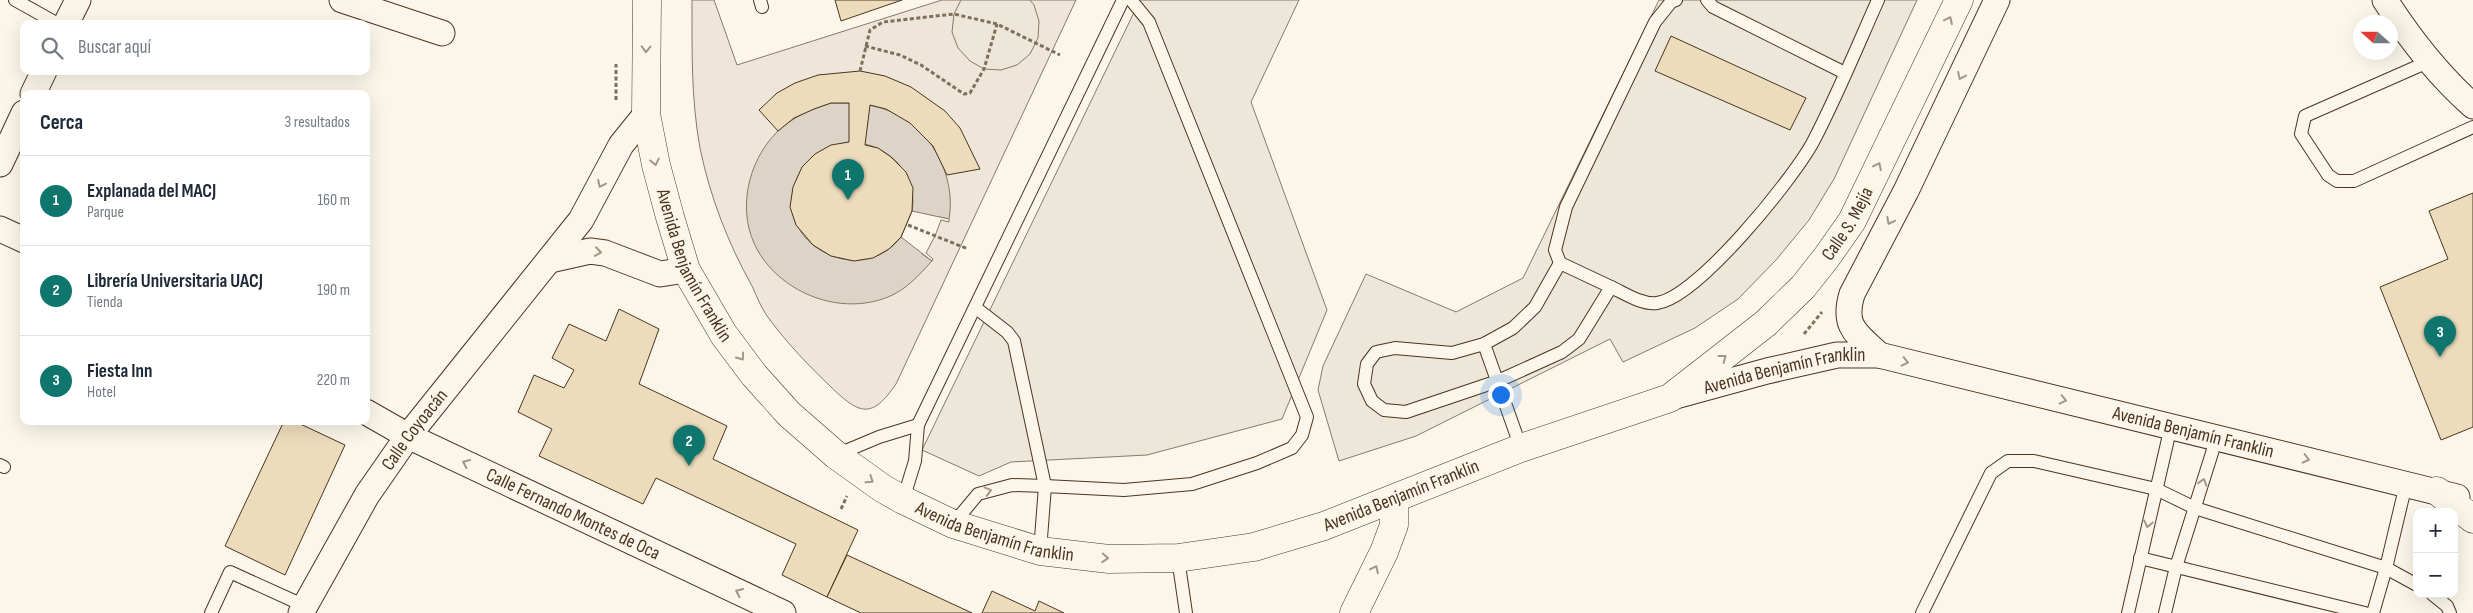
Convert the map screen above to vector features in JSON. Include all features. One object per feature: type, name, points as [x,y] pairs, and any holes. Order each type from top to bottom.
[{"type":"main road","name":"Avenida Benjamín Franklin","points":[[647,0],[646,114],[656,165],[686,270],[724,335],[754,375],[789,414],[836,455],[882,488],[952,524],[1040,551],[1108,558],[1178,558],[1254,547],[1324,526],[1522,448],[1670,398]]},
{"type":"main road","name":"Calle S. Mejía","points":[[1670,398],[1766,323],[1803,287],[1826,258],[1852,221],[1959,0]]},
{"type":"main road","points":[[2436,491],[2473,519]]},
{"type":"main road","points":[[1354,613],[1384,552],[1394,525],[1394,500]]},
{"type":"street","points":[[68,20],[78,0]]},
{"type":"street","points":[[342,0],[442,33]]},
{"type":"street","points":[[1878,355],[1850,326],[1848,312],[1852,294],[1906,191],[1997,0]]},
{"type":"street","points":[[2385,0],[2404,29],[2430,61],[2456,91],[2473,106]]},
{"type":"street","points":[[35,90],[42,75]]},
{"type":"street","name":"Calle Coyoacán","points":[[303,609],[366,495],[408,436],[581,220],[621,145],[646,114]]},
{"type":"street","points":[[0,164],[20,122]]},
{"type":"street","points":[[0,229],[20,238]]},
{"type":"street","points":[[550,260],[590,251],[605,253],[660,274],[686,270]]},
{"type":"street","name":"Avenida Benjamín Franklin","points":[[1670,398],[1837,355],[1878,355],[2218,437],[2436,491],[2473,502]]},
{"type":"street","name":"Calle Fernando Montes de Oca","points":[[370,414],[408,436],[783,613]]},
{"type":"lane","points":[[15,0],[51,20]]},
{"type":"lane","points":[[903,500],[915,461],[918,425],[1123,0]]},
{"type":"lane","points":[[952,524],[978,494],[1012,485],[1124,490],[1192,484],[1257,463],[1292,448],[1302,435],[1307,416],[1149,22],[1131,0]]},
{"type":"lane","points":[[1676,0],[1671,2],[1655,22],[1566,207],[1555,250],[1560,263],[1640,300],[1656,303],[1678,296],[1731,249],[1812,144],[1878,0]]},
{"type":"lane","points":[[1707,0],[1713,7],[1845,73]]},
{"type":"lane","points":[[2430,61],[2305,116],[2300,134],[2328,175],[2337,181],[2354,181],[2473,127]]},
{"type":"lane","points":[[1560,263],[1534,306],[1513,328],[1484,344],[1452,353],[1395,348],[1376,352],[1367,364],[1364,384],[1372,401],[1384,410],[1406,412],[1498,381],[1562,352],[1579,339],[1610,287]]},
{"type":"lane","points":[[976,308],[1007,332],[1014,341],[1045,486],[1040,551]]},
{"type":"lane","points":[[1484,344],[1522,448]]},
{"type":"lane","points":[[836,455],[879,437],[918,425]]},
{"type":"lane","points":[[2128,613],[2171,426]]},
{"type":"lane","points":[[2165,613],[2176,567],[2218,437]]},
{"type":"lane","points":[[1922,613],[1990,473],[2008,461],[2034,461],[2156,489],[2195,508],[2386,568],[2413,583]]},
{"type":"lane","points":[[2372,613],[2386,568],[2406,484]]},
{"type":"lane","points":[[1178,558],[1186,613]]},
{"type":"lane","points":[[2140,558],[2365,613]]},
{"type":"lane","points":[[211,613],[230,572],[303,609]]},
{"type":"lane","points":[[2437,598],[2447,606],[2450,613]]},
{"type":"path","points":[[860,71],[870,30],[883,22],[954,14],[997,24],[1060,55]]},
{"type":"path","points":[[865,46],[900,55],[921,65],[964,94],[970,93],[984,69],[997,24]]},
{"type":"path","points":[[908,224],[968,249]]},
{"type":"shaded area","points":[[692,0],[714,0],[737,65],[942,0],[1076,0],[896,384],[888,395],[873,408],[858,408],[841,396],[784,338],[762,308],[735,253],[709,184],[700,148],[693,74]]},
{"type":"shaded area","points":[[961,0],[1030,0],[1034,5],[1039,21],[1038,38],[1030,54],[1017,65],[1001,70],[984,69],[970,61],[958,48],[952,32],[954,14]]},
{"type":"shaded area","points":[[1140,0],[1299,0],[1251,102],[1327,310],[1282,419],[1147,455],[1011,462],[979,476],[922,450]]},
{"type":"shaded area","points":[[1659,0],[1917,0],[1834,179],[1809,220],[1776,260],[1738,299],[1695,328],[1623,362],[1610,339],[1416,436],[1339,461],[1318,390],[1323,366],[1366,274],[1456,312],[1523,278]]},
{"type":"shaded area","points":[[831,103],[865,104],[900,116],[926,138],[944,169],[949,185],[949,219],[939,217],[922,254],[932,261],[912,282],[888,297],[870,302],[851,304],[815,297],[782,279],[758,251],[751,236],[747,221],[746,205],[748,188],[758,158],[777,132],[789,122]],"holes":[[[849,142],[876,147],[889,155],[905,173],[910,183],[912,194],[913,206],[906,229],[889,249],[869,259],[847,260],[826,253],[808,240],[796,222],[792,201],[798,176],[807,162],[819,152]]]},
{"type":"pier","points":[[912,211],[949,219],[949,222],[941,220],[926,253],[933,259],[932,261],[901,237]]},
{"type":"building","points":[[835,0],[902,0],[841,21]]},
{"type":"building","points":[[1671,36],[1806,98],[1790,130],[1655,71]]},
{"type":"building","points":[[860,71],[885,76],[911,87],[945,111],[960,128],[980,169],[947,175],[933,146],[910,123],[886,109],[870,105],[865,145],[878,148],[891,157],[906,172],[913,188],[912,211],[901,237],[889,249],[873,258],[854,261],[831,256],[813,245],[796,225],[790,207],[793,187],[802,167],[815,154],[831,145],[849,142],[849,103],[831,103],[814,109],[794,118],[778,131],[759,110],[777,93],[795,83],[818,75]]},
{"type":"building","points":[[2473,193],[2473,427],[2441,440],[2380,287],[2448,259],[2429,211]]},
{"type":"building","points":[[619,309],[659,329],[639,384],[727,426],[713,459],[858,530],[827,597],[782,575],[796,544],[656,478],[643,504],[539,456],[552,429],[518,412],[534,375],[564,388],[574,370],[552,358],[569,324],[606,341]]},
{"type":"building","points":[[282,425],[302,425],[345,445],[285,575],[225,546]]},
{"type":"building","points":[[847,555],[972,613],[861,613],[827,597]]},
{"type":"building","points":[[992,591],[1035,611],[1039,601],[1064,613],[982,613]]},
{"type":"place","name":"Explanada del MACJ","points":[[848,200]]},
{"type":"place","name":"Fiesta Inn","points":[[2440,357]]},
{"type":"place","name":"Librería Universitaria UACJ","points":[[689,466]]}]
